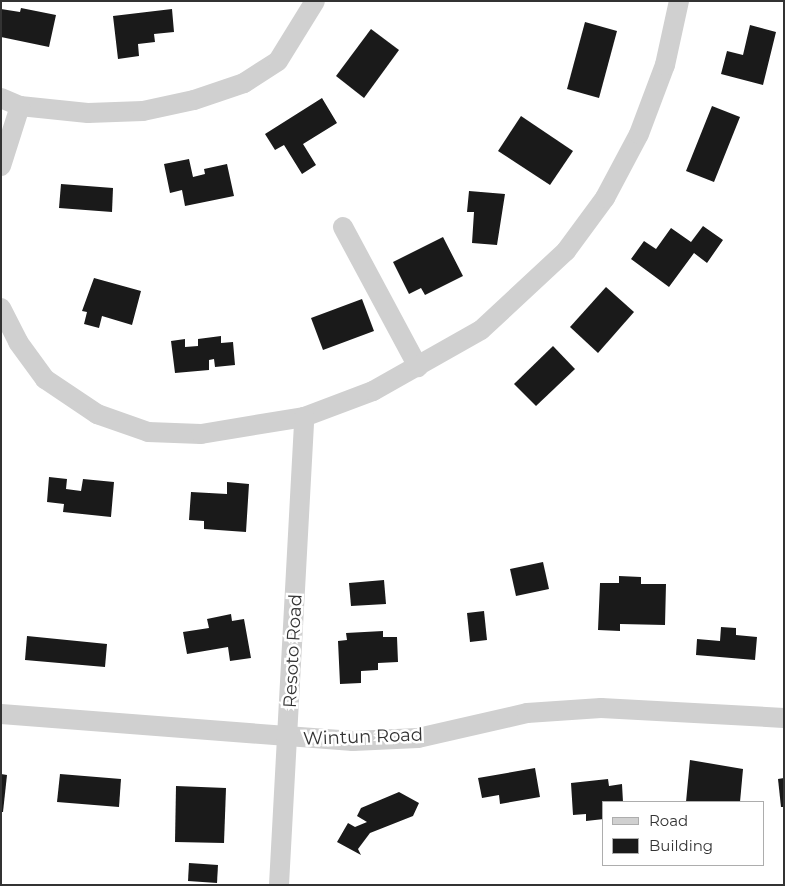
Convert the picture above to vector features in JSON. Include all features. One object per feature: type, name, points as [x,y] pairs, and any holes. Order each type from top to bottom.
[{"type":"street","points":[[1,98],[20,106],[88,114],[143,111],[244,83],[278,61],[315,1]]},
{"type":"street","points":[[1,308],[18,342],[46,379],[96,414],[148,432],[201,434],[304,417],[373,392],[418,368],[481,330],[530,288],[566,251],[605,198],[639,134],[666,65],[679,1]]},
{"type":"street","points":[[1,166],[20,106]]},
{"type":"street","points":[[343,227],[418,368]]},
{"type":"street","name":"Resoto Road","points":[[279,885],[289,738],[304,417]]},
{"type":"street","name":"Wintun Road","points":[[1,714],[289,738],[418,738],[527,713],[601,708],[784,718]]},
{"type":"building","points":[[21,8],[56,15],[49,47],[1,37],[1,9],[20,12]]},
{"type":"building","points":[[172,9],[174,32],[154,34],[155,42],[138,44],[139,56],[118,59],[113,16]]},
{"type":"building","points":[[585,22],[617,31],[599,98],[567,89]]},
{"type":"building","points":[[750,25],[776,32],[763,85],[721,74],[727,51],[743,55]]},
{"type":"building","points":[[371,29],[399,50],[364,98],[336,76]]},
{"type":"building","points":[[322,98],[337,123],[303,144],[316,165],[302,174],[284,145],[275,150],[265,134]]},
{"type":"building","points":[[712,106],[740,117],[714,182],[686,171]]},
{"type":"building","points":[[521,116],[573,151],[550,185],[498,151]]},
{"type":"building","points":[[189,159],[193,177],[205,174],[204,169],[227,164],[234,196],[185,206],[182,190],[170,193],[164,164]]},
{"type":"building","points":[[61,184],[113,188],[112,212],[59,208]]},
{"type":"building","points":[[469,191],[505,194],[497,245],[472,243],[474,212],[467,212]]},
{"type":"building","points":[[703,226],[723,240],[707,263],[694,253],[669,287],[631,259],[644,241],[656,249],[671,228],[691,242]]},
{"type":"building","points":[[443,237],[463,276],[425,295],[421,288],[409,294],[393,262]]},
{"type":"building","points":[[94,278],[141,291],[132,325],[102,316],[99,328],[84,324],[87,312],[82,311]]},
{"type":"building","points":[[606,287],[634,312],[598,353],[570,327]]},
{"type":"building","points":[[362,299],[374,331],[323,350],[311,318]]},
{"type":"building","points":[[221,336],[221,343],[233,342],[235,365],[215,367],[214,359],[209,360],[209,370],[175,373],[171,341],[185,339],[185,347],[198,346],[198,339]]},
{"type":"building","points":[[553,346],[575,369],[536,406],[514,384]]},
{"type":"building","points":[[49,477],[67,479],[66,489],[81,491],[83,479],[114,482],[111,517],[63,512],[64,504],[47,502]]},
{"type":"building","points":[[227,482],[249,484],[246,532],[204,529],[204,521],[189,520],[191,492],[227,494]]},
{"type":"building","points":[[543,562],[549,589],[516,596],[510,569]]},
{"type":"building","points":[[619,576],[641,577],[641,584],[666,584],[665,625],[620,624],[620,631],[598,630],[600,583],[619,583]]},
{"type":"building","points":[[384,580],[386,604],[351,606],[349,583]]},
{"type":"building","points":[[484,611],[487,640],[470,642],[467,613]]},
{"type":"building","points":[[231,614],[232,621],[244,619],[251,658],[230,661],[228,647],[187,654],[183,632],[209,628],[207,619]]},
{"type":"building","points":[[721,627],[736,628],[736,635],[757,637],[755,660],[696,655],[697,639],[720,641]]},
{"type":"building","points":[[383,631],[383,637],[397,637],[398,662],[378,663],[378,670],[361,671],[361,683],[340,684],[338,641],[347,640],[346,633]]},
{"type":"building","points":[[27,636],[107,644],[105,667],[25,660]]},
{"type":"building","points":[[690,760],[743,769],[740,801],[686,801]]},
{"type":"building","points":[[535,768],[540,797],[500,804],[499,795],[482,798],[478,778]]},
{"type":"building","points":[[1,774],[7,775],[3,812],[1,812]]},
{"type":"building","points":[[60,774],[121,779],[119,807],[57,802]]},
{"type":"building","points":[[784,778],[784,807],[781,807],[778,779]]},
{"type":"building","points":[[608,779],[609,786],[622,784],[623,801],[602,801],[602,819],[586,821],[586,814],[573,815],[571,783]]},
{"type":"building","points":[[176,786],[226,788],[224,843],[175,842]]},
{"type":"building","points":[[399,792],[419,803],[413,816],[370,833],[358,849],[361,855],[337,842],[348,823],[355,827],[367,822],[357,816],[361,808]]},
{"type":"building","points":[[189,863],[218,865],[217,883],[188,881]]}]
